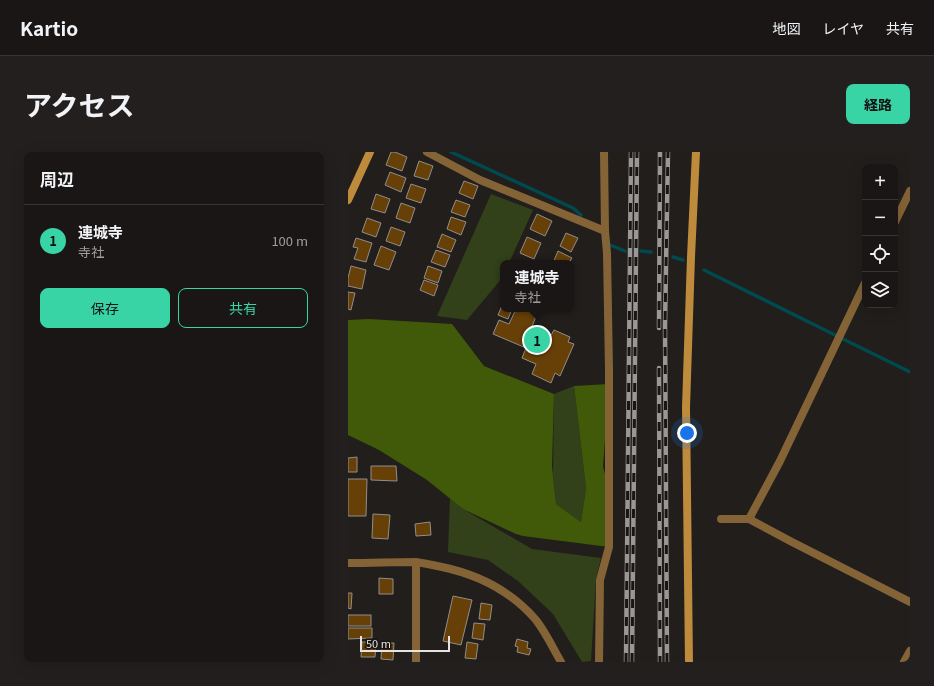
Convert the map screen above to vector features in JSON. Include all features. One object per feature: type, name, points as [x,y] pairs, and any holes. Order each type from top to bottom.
[{"type":"street","points":[[348,200],[370,152]]},
{"type":"street","points":[[427,152],[480,180],[605,231]]},
{"type":"street","points":[[599,662],[600,580],[609,547],[609,370],[604,152]]},
{"type":"street","points":[[689,662],[686,407],[690,257],[696,152]]},
{"type":"street","points":[[898,216],[910,191]]},
{"type":"street","points":[[749,519],[780,461],[862,289]]},
{"type":"street","points":[[721,519],[749,519],[910,602]]},
{"type":"street","points":[[416,562],[416,662]]},
{"type":"street","points":[[348,564],[416,562],[459,571],[481,579],[500,589],[536,621],[543,630],[561,662]]},
{"type":"street","points":[[904,662],[910,651]]},
{"type":"green space","points":[[491,194],[533,210],[510,260],[500,260],[500,281],[467,320],[437,316]]},
{"type":"green space","points":[[369,319],[452,324],[484,366],[554,394],[552,466],[556,504],[581,522],[586,488],[574,386],[609,384],[603,467],[608,484],[609,547],[516,534],[463,509],[427,480],[379,450],[348,435],[348,320]]},
{"type":"green space","points":[[574,386],[586,488],[581,522],[556,504],[553,474],[554,394]]},
{"type":"green space","points":[[450,498],[463,509],[532,549],[601,558],[596,579],[591,661],[582,662],[553,614],[518,581],[488,560],[448,552]]},
{"type":"building","points":[[391,152],[407,157],[402,171],[386,165]]},
{"type":"building","points":[[419,161],[433,166],[428,180],[414,176]]},
{"type":"building","points":[[390,172],[406,178],[401,192],[385,185]]},
{"type":"building","points":[[464,181],[478,186],[473,199],[459,193]]},
{"type":"building","points":[[411,184],[426,189],[421,203],[406,198]]},
{"type":"building","points":[[376,194],[390,199],[385,213],[371,209]]},
{"type":"building","points":[[456,200],[470,205],[465,217],[451,212]]},
{"type":"building","points":[[401,203],[415,208],[410,223],[396,218]]},
{"type":"building","points":[[537,214],[552,221],[545,236],[530,229]]},
{"type":"building","points":[[451,217],[466,222],[461,235],[447,229]]},
{"type":"building","points":[[367,218],[381,223],[376,237],[362,232]]},
{"type":"building","points":[[391,227],[405,232],[400,246],[386,241]]},
{"type":"building","points":[[566,233],[578,238],[571,252],[560,246]]},
{"type":"building","points":[[442,234],[456,240],[451,252],[437,247]]},
{"type":"building","points":[[527,237],[541,243],[534,259],[520,253]]},
{"type":"building","points":[[356,238],[372,243],[366,262],[354,259],[358,248],[353,247]]},
{"type":"building","points":[[381,246],[396,252],[389,270],[374,265]]},
{"type":"building","points":[[436,250],[450,255],[445,267],[431,262]]},
{"type":"building","points":[[558,251],[572,258],[571,260],[554,260]]},
{"type":"building","points":[[351,266],[366,270],[362,289],[348,286]]},
{"type":"building","points":[[428,266],[442,271],[438,283],[424,278]]},
{"type":"building","points":[[424,280],[438,285],[434,296],[420,290]]},
{"type":"building","points":[[348,292],[355,293],[351,310],[348,309]]},
{"type":"building","points":[[500,310],[500,312],[511,312],[508,319],[498,315]]},
{"type":"building","points":[[515,312],[538,312],[531,329],[550,337],[554,330],[570,337],[568,342],[574,344],[560,376],[555,373],[551,383],[532,374],[536,364],[522,358],[526,348],[493,334],[499,320],[509,324]]},
{"type":"building","points":[[357,457],[357,472],[348,472],[348,458]]},
{"type":"building","points":[[371,466],[396,466],[397,481],[371,480]]},
{"type":"building","points":[[348,479],[367,479],[366,516],[348,516]]},
{"type":"building","points":[[373,514],[390,515],[388,539],[372,538]]},
{"type":"building","points":[[430,522],[431,535],[416,536],[415,524]]},
{"type":"building","points":[[379,578],[393,579],[393,594],[379,594]]},
{"type":"building","points":[[348,593],[352,593],[351,609],[348,608]]},
{"type":"building","points":[[453,596],[472,600],[461,645],[443,641]]},
{"type":"building","points":[[481,603],[492,605],[490,620],[479,619]]},
{"type":"building","points":[[348,615],[371,615],[371,626],[348,626]]},
{"type":"building","points":[[474,623],[485,624],[483,640],[472,638]]},
{"type":"building","points":[[348,628],[372,628],[372,638],[348,639]]},
{"type":"building","points":[[517,639],[528,642],[527,648],[531,649],[529,655],[517,652],[518,647],[515,646]]},
{"type":"building","points":[[362,642],[376,642],[375,657],[361,657]]},
{"type":"building","points":[[467,642],[478,644],[476,659],[465,658]]},
{"type":"building","points":[[382,643],[394,643],[393,660],[381,659]]},
{"type":"waterway","points":[[451,152],[573,208],[581,215]]},
{"type":"waterway","points":[[610,245],[625,251]]},
{"type":"waterway","points":[[641,251],[651,252]]},
{"type":"waterway","points":[[673,257],[683,260]]},
{"type":"waterway","points":[[704,270],[837,336]]},
{"type":"waterway","points":[[843,339],[910,372]]},
{"type":"railway","points":[[626,662],[631,152]]},
{"type":"railway","points":[[632,662],[637,152]]},
{"type":"railway","points":[[659,328],[660,152]]},
{"type":"railway","points":[[667,662],[665,325],[668,152]]},
{"type":"railway","points":[[659,368],[660,662]]},
{"type":"place","name":"連城寺","points":[[537,340]]}]
